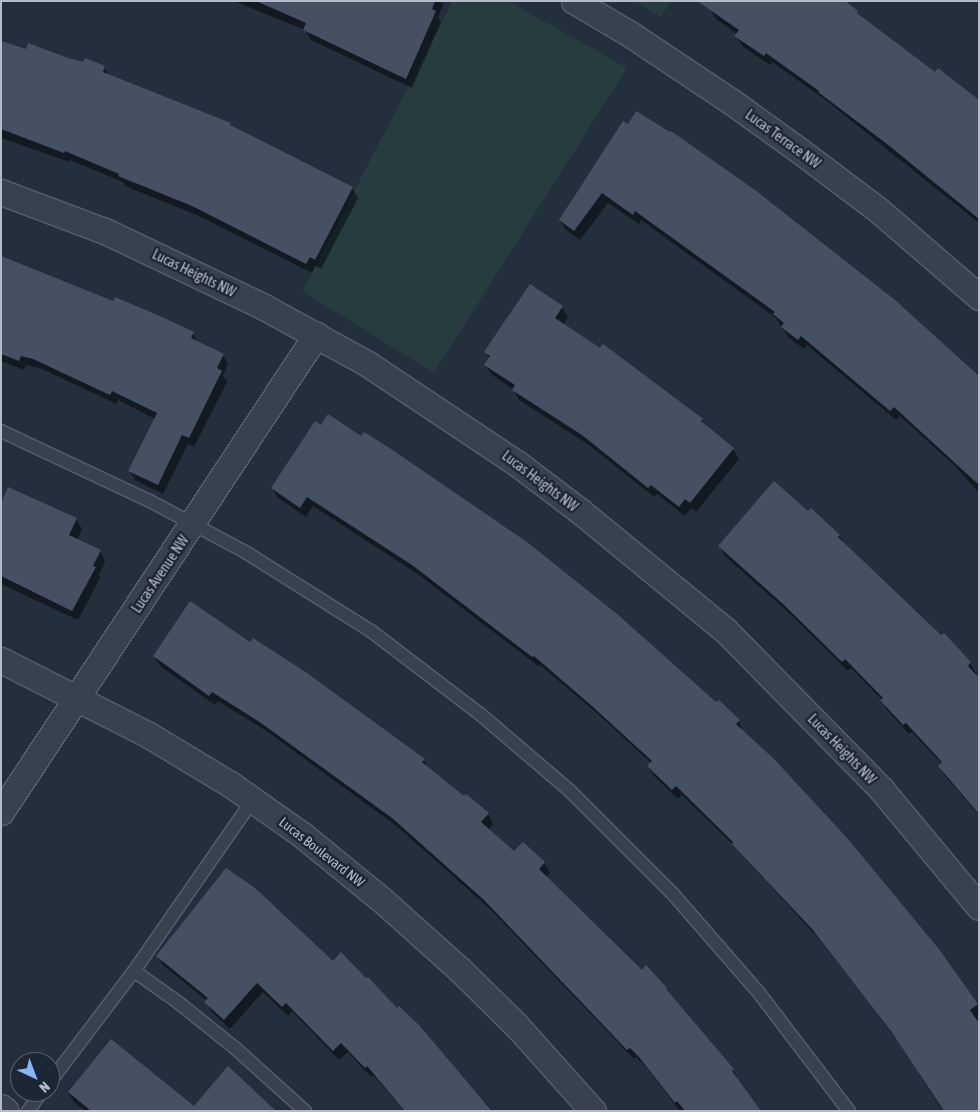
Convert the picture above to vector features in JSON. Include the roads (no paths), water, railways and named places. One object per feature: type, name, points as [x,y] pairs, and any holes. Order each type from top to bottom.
[{"type":"street","name":"Lucas Terrace NW","points":[[574,1],[646,45],[732,102],[800,151],[878,209],[979,296]]},
{"type":"street","name":"Lucas Heights NW","points":[[1,192],[105,231],[220,285],[368,364],[518,464],[580,511],[725,630],[881,789],[979,907]]},
{"type":"street","name":"Lucas Avenue NW","points":[[1,812],[316,336]]},
{"type":"street","name":"Lucas Boulevard NW","points":[[1,660],[146,734],[253,800],[301,834],[382,900],[459,969],[517,1026],[593,1111]]},
{"type":"street","points":[[1,1107],[6,1111]]},
{"type":"lane","points":[[1,431],[150,500],[247,553],[371,631],[480,714],[568,790],[673,894],[759,993],[849,1111]]},
{"type":"lane","points":[[60,1069],[134,971],[253,800]]},
{"type":"lane","points":[[134,971],[179,1003],[235,1048],[305,1111]]}]
